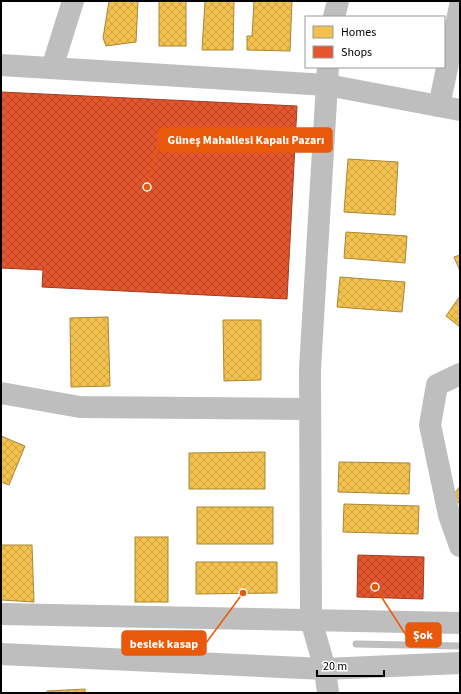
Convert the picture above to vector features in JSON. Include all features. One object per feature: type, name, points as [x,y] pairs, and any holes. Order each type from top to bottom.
[{"type":"street","points":[[52,68],[73,1]]},
{"type":"street","points":[[334,16],[338,1]]},
{"type":"street","points":[[439,106],[460,6]]},
{"type":"street","points":[[1,65],[52,68],[328,76],[439,106],[460,110]]},
{"type":"street","points":[[328,76],[311,361],[310,409],[311,620],[325,669],[328,693]]},
{"type":"street","points":[[460,374],[437,385],[430,425],[449,515],[460,546]]},
{"type":"street","points":[[1,393],[80,407],[310,409]]},
{"type":"street","points":[[1,614],[460,623]]},
{"type":"street","points":[[1,654],[325,669],[460,663]]},
{"type":"building: Homes","points":[[109,1],[138,1],[136,42],[106,46],[103,38]]},
{"type":"building: Homes","points":[[159,1],[186,1],[186,46],[159,46]]},
{"type":"building: Homes","points":[[205,1],[234,1],[233,50],[202,50]]},
{"type":"building: Homes","points":[[248,1],[292,1],[290,51],[247,50],[247,36],[252,36],[254,2]]},
{"type":"building: Homes","points":[[348,159],[398,162],[395,215],[344,212]]},
{"type":"building: Homes","points":[[346,232],[407,236],[405,263],[344,258]]},
{"type":"building: Homes","points":[[460,255],[460,271],[454,257]]},
{"type":"building: Homes","points":[[340,277],[405,282],[402,312],[337,307]]},
{"type":"building: Homes","points":[[460,296],[460,327],[446,316]]},
{"type":"building: Homes","points":[[108,317],[110,386],[71,387],[70,318]]},
{"type":"building: Homes","points":[[223,320],[261,320],[261,380],[224,381]]},
{"type":"building: Homes","points":[[1,436],[25,446],[9,485],[1,482]]},
{"type":"building: Homes","points":[[265,452],[265,489],[189,489],[189,453]]},
{"type":"building: Homes","points":[[339,462],[410,463],[409,494],[338,492]]},
{"type":"building: Homes","points":[[460,486],[460,504],[452,497]]},
{"type":"building: Homes","points":[[344,504],[419,506],[418,534],[343,532]]},
{"type":"building: Homes","points":[[197,507],[273,507],[273,544],[197,544]]},
{"type":"building: Homes","points":[[135,537],[168,537],[168,602],[135,602]]},
{"type":"building: Homes","points":[[1,545],[32,545],[34,602],[1,600]]},
{"type":"building: Homes","points":[[196,562],[277,562],[277,593],[196,594]]},
{"type":"building: Homes","points":[[85,689],[85,693],[47,693],[47,691]]},
{"type":"building: Shops","points":[[1,92],[297,106],[287,299],[42,287],[43,270],[1,268]]},
{"type":"building: Shops","points":[[358,555],[424,557],[423,599],[357,597]]},
{"type":"waterway","points":[[356,644],[460,646]]},
{"type":"place","name":"Güneş Mahallesi Kapalı Pazarı","points":[[147,187]]},
{"type":"place","name":"Şok","points":[[375,587]]},
{"type":"place","name":"beslek kasap","points":[[243,593]]}]
